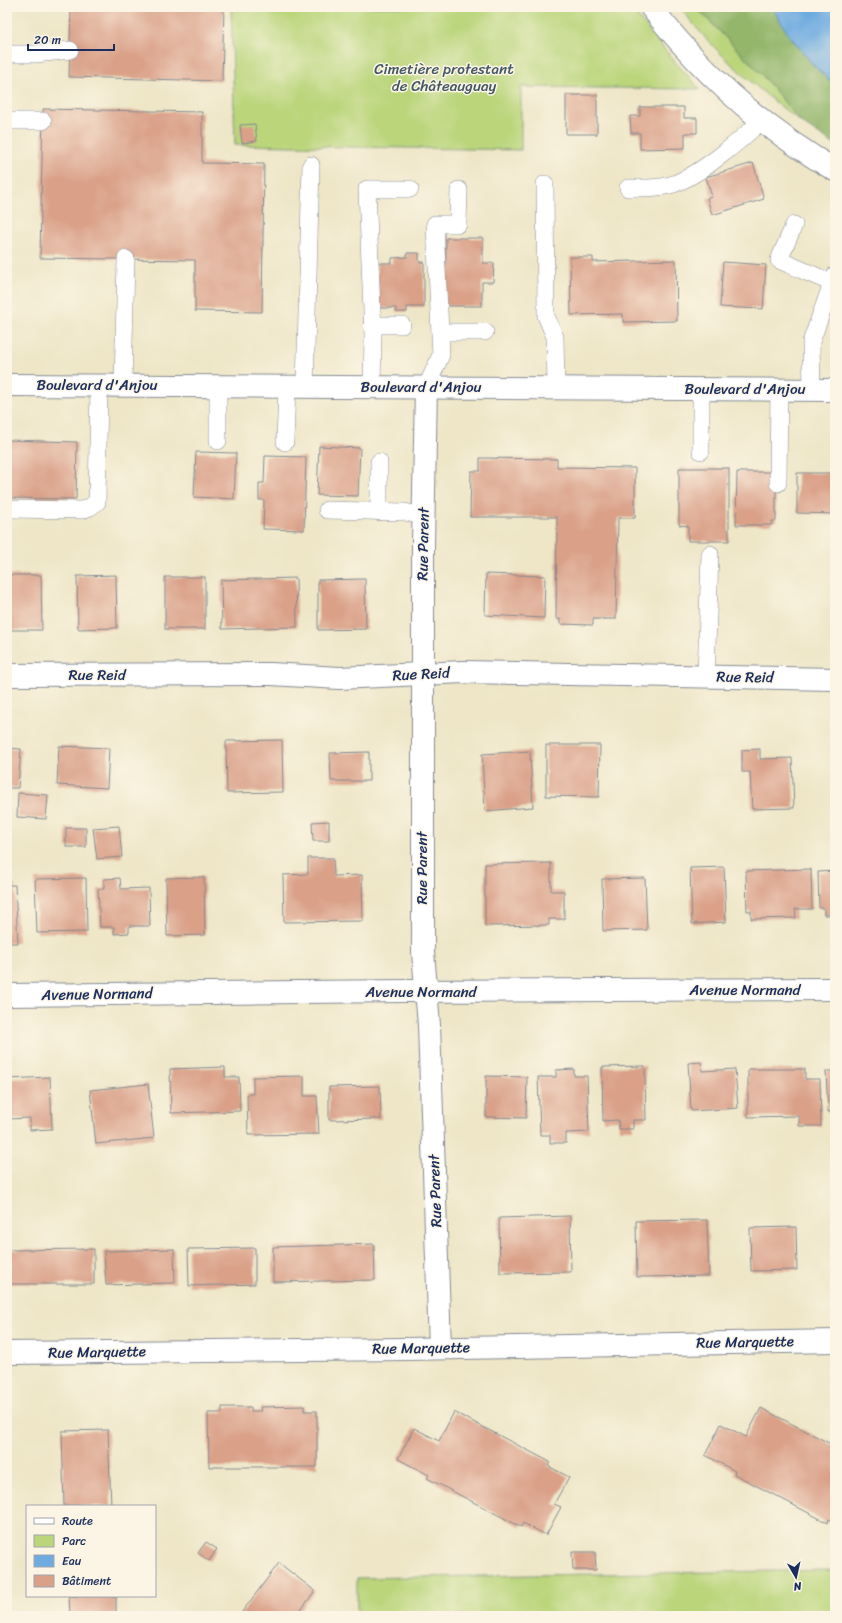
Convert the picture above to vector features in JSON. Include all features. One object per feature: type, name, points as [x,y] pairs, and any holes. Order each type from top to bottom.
[{"type":"street","points":[[651,7],[685,49],[737,98],[762,120],[821,162],[835,170]]},
{"type":"street","name":"Boulevard d'Anjou","points":[[7,385],[835,390]]},
{"type":"street","name":"Rue Parent","points":[[426,388],[422,675],[422,952],[429,1025],[440,1348]]},
{"type":"street","name":"Rue Reid","points":[[7,675],[271,674],[339,678],[463,672],[835,679]]},
{"type":"street","name":"Avenue Normand","points":[[7,995],[835,989]]},
{"type":"street","name":"Rue Marquette","points":[[7,1353],[440,1348],[835,1340]]},
{"type":"lane","points":[[7,54],[36,54],[70,50]]},
{"type":"lane","points":[[628,188],[665,186],[686,179],[706,165],[762,120]]},
{"type":"lane","points":[[7,121],[42,121]]},
{"type":"lane","points":[[285,442],[296,387],[311,165]]},
{"type":"lane","points":[[545,184],[546,316],[554,337],[556,388]]},
{"type":"lane","points":[[372,387],[372,325],[367,189],[410,190]]},
{"type":"lane","points":[[426,388],[441,355],[435,224],[458,224],[459,190]]},
{"type":"lane","points":[[794,225],[779,260],[834,279],[810,342],[812,390]]},
{"type":"lane","points":[[123,386],[126,259]]},
{"type":"lane","points":[[372,325],[402,325]]},
{"type":"lane","points":[[440,332],[485,332]]},
{"type":"lane","points":[[7,509],[82,510],[95,505],[97,502],[99,386]]},
{"type":"lane","points":[[218,386],[218,441]]},
{"type":"lane","points":[[701,389],[701,450]]},
{"type":"lane","points":[[778,483],[779,390]]},
{"type":"lane","points":[[379,512],[380,462]]},
{"type":"lane","points":[[327,510],[404,512],[424,516]]},
{"type":"lane","points":[[706,677],[710,554]]},
{"type":"green space","name":"Cimetière protestant de Châteauguay","points":[[231,7],[630,7],[675,62],[700,89],[521,87],[521,150],[235,145]]},
{"type":"green space","points":[[680,7],[696,7],[763,76],[802,123],[737,70],[693,24]]},
{"type":"green space","points":[[696,7],[772,7],[788,34],[814,66],[835,85],[835,145],[802,123],[763,76]]},
{"type":"green space","points":[[835,1570],[835,1616],[357,1616],[357,1578]]},
{"type":"water","points":[[772,7],[835,7],[835,85],[814,66],[788,34]]},
{"type":"building","points":[[71,7],[224,7],[222,81],[69,77]]},
{"type":"building","points":[[566,95],[597,95],[597,134],[566,134]]},
{"type":"building","points":[[640,107],[684,107],[684,118],[697,118],[697,133],[685,133],[685,148],[640,149],[640,133],[631,133],[630,116],[640,116]]},
{"type":"building","points":[[43,109],[202,112],[202,163],[264,164],[262,312],[195,311],[195,260],[40,258]]},
{"type":"building","points":[[255,124],[257,141],[242,143],[240,125]]},
{"type":"building","points":[[753,163],[764,199],[712,215],[707,198],[712,197],[706,177]]},
{"type":"building","points":[[446,238],[483,238],[483,263],[494,263],[493,282],[482,282],[482,306],[445,306]]},
{"type":"building","points":[[407,253],[419,253],[419,262],[424,262],[424,307],[407,307],[407,312],[396,312],[396,308],[377,308],[377,263],[392,263],[392,258],[407,257]]},
{"type":"building","points":[[570,257],[593,257],[593,262],[676,260],[677,321],[623,322],[623,314],[571,315]]},
{"type":"building","points":[[723,262],[766,265],[763,309],[720,307]]},
{"type":"building","points":[[7,440],[77,442],[76,499],[7,498]]},
{"type":"building","points":[[319,446],[360,448],[358,496],[317,495]]},
{"type":"building","points":[[196,452],[236,453],[234,499],[194,497]]},
{"type":"building","points":[[265,456],[306,457],[304,530],[263,529],[264,500],[259,500],[259,483],[264,483]]},
{"type":"building","points":[[480,458],[557,459],[557,467],[635,468],[635,518],[618,518],[616,619],[593,619],[593,625],[560,624],[560,619],[556,619],[557,517],[470,517],[471,471],[480,471]]},
{"type":"building","points":[[679,468],[729,468],[729,541],[688,541],[688,526],[679,525]]},
{"type":"building","points":[[737,472],[772,472],[776,488],[776,521],[772,521],[772,525],[736,525]]},
{"type":"building","points":[[797,473],[835,473],[835,514],[797,513]]},
{"type":"building","points":[[486,574],[545,576],[544,618],[485,615]]},
{"type":"building","points":[[7,575],[41,575],[42,630],[7,630]]},
{"type":"building","points":[[116,575],[117,628],[78,629],[77,576]]},
{"type":"building","points":[[165,577],[205,577],[205,629],[165,629]]},
{"type":"building","points":[[296,578],[297,627],[222,629],[221,580]]},
{"type":"building","points":[[365,579],[366,629],[318,630],[318,580]]},
{"type":"building","points":[[282,740],[283,792],[227,793],[226,741]]},
{"type":"building","points":[[546,745],[600,745],[599,797],[546,796]]},
{"type":"building","points":[[59,746],[109,748],[107,788],[57,785]]},
{"type":"building","points":[[7,748],[21,749],[18,788],[7,788]]},
{"type":"building","points":[[760,749],[760,759],[792,758],[794,808],[752,809],[750,772],[742,772],[742,750]]},
{"type":"building","points":[[530,751],[533,807],[485,811],[482,754]]},
{"type":"building","points":[[369,752],[369,781],[331,781],[330,753]]},
{"type":"building","points":[[18,793],[48,795],[46,819],[17,817]]},
{"type":"building","points":[[329,821],[329,841],[313,841],[312,822]]},
{"type":"building","points":[[119,826],[122,857],[97,859],[93,828]]},
{"type":"building","points":[[66,828],[86,828],[86,847],[66,847]]},
{"type":"building","points":[[308,858],[333,858],[334,876],[362,875],[363,921],[284,922],[283,875],[308,874]]},
{"type":"building","points":[[551,863],[551,891],[564,891],[564,919],[549,919],[549,925],[485,926],[485,864]]},
{"type":"building","points":[[724,867],[726,922],[692,924],[690,868]]},
{"type":"building","points":[[811,869],[812,909],[795,909],[796,918],[751,919],[751,911],[747,911],[746,871]]},
{"type":"building","points":[[835,871],[835,915],[824,915],[824,908],[819,908],[818,872]]},
{"type":"building","points":[[204,877],[205,935],[167,936],[166,878]]},
{"type":"building","points":[[86,878],[87,932],[37,933],[35,879]]},
{"type":"building","points":[[120,878],[121,889],[149,888],[150,926],[129,926],[129,933],[114,934],[114,927],[100,927],[98,889],[104,889],[104,879]]},
{"type":"building","points":[[645,878],[647,930],[603,931],[602,879]]},
{"type":"building","points":[[7,885],[15,885],[18,943],[7,943]]},
{"type":"building","points":[[701,1062],[702,1071],[735,1069],[738,1108],[691,1111],[688,1063]]},
{"type":"building","points":[[645,1066],[646,1120],[633,1120],[633,1129],[619,1129],[618,1120],[603,1121],[602,1067]]},
{"type":"building","points":[[225,1067],[225,1077],[239,1077],[240,1111],[171,1113],[170,1069]]},
{"type":"building","points":[[574,1069],[574,1076],[587,1076],[589,1132],[566,1133],[566,1143],[550,1143],[550,1135],[540,1135],[538,1077],[556,1077],[556,1070]]},
{"type":"building","points":[[748,1069],[805,1069],[805,1079],[820,1079],[821,1126],[799,1126],[799,1116],[748,1117]]},
{"type":"building","points":[[826,1071],[835,1071],[835,1111],[828,1112]]},
{"type":"building","points":[[304,1076],[304,1096],[317,1096],[319,1134],[248,1135],[247,1094],[253,1094],[253,1077]]},
{"type":"building","points":[[486,1076],[527,1077],[526,1118],[486,1117]]},
{"type":"building","points":[[50,1077],[52,1129],[30,1130],[30,1118],[7,1119],[7,1079]]},
{"type":"building","points":[[148,1084],[154,1138],[96,1144],[90,1090]]},
{"type":"building","points":[[380,1086],[381,1119],[329,1120],[329,1087]]},
{"type":"building","points":[[570,1216],[571,1272],[500,1273],[499,1218]]},
{"type":"building","points":[[707,1220],[709,1276],[637,1277],[636,1221]]},
{"type":"building","points":[[796,1227],[797,1270],[751,1271],[750,1228]]},
{"type":"building","points":[[374,1244],[375,1280],[273,1282],[273,1247]]},
{"type":"building","points":[[255,1248],[255,1284],[189,1286],[188,1249]]},
{"type":"building","points":[[94,1249],[94,1284],[7,1284],[7,1250]]},
{"type":"building","points":[[174,1249],[175,1283],[106,1285],[104,1251]]},
{"type":"building","points":[[304,1406],[304,1411],[317,1411],[317,1467],[209,1467],[208,1413],[222,1413],[222,1407],[251,1407],[251,1411],[261,1411],[260,1407]]},
{"type":"building","points":[[761,1408],[835,1446],[835,1522],[829,1519],[828,1523],[734,1474],[735,1471],[705,1455],[721,1424],[746,1437]]},
{"type":"building","points":[[454,1412],[550,1462],[548,1466],[569,1477],[554,1504],[561,1507],[546,1535],[523,1523],[521,1527],[427,1478],[429,1475],[398,1459],[414,1428],[439,1441]]},
{"type":"building","points":[[108,1430],[111,1505],[64,1505],[62,1431]]},
{"type":"building","points":[[206,1542],[217,1549],[209,1561],[198,1553]]},
{"type":"building","points":[[572,1552],[595,1552],[596,1570],[573,1570]]},
{"type":"building","points":[[279,1563],[315,1591],[301,1610],[296,1616],[239,1616]]},
{"type":"building","points":[[69,1597],[116,1597],[116,1616],[70,1616]]}]
